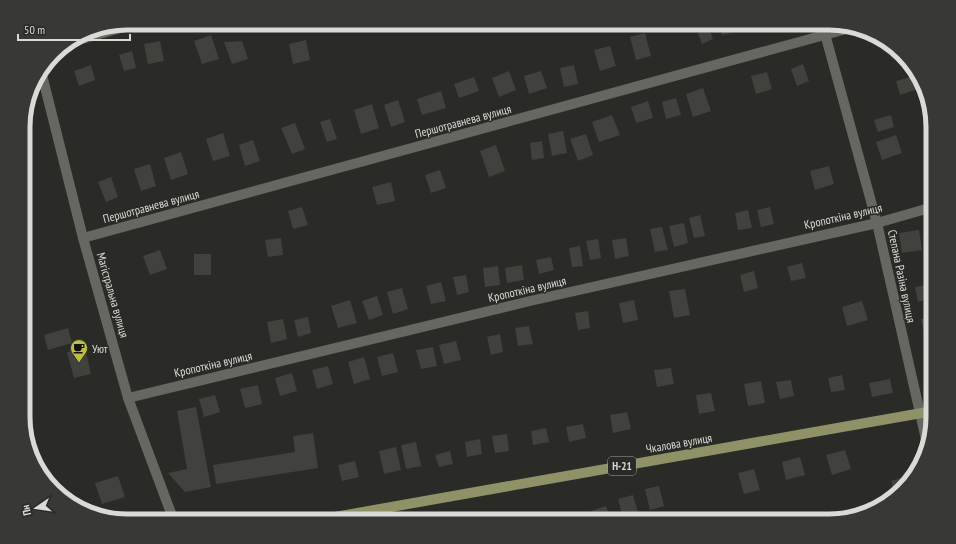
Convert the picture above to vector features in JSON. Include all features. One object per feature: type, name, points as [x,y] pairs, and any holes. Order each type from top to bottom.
[{"type":"main road","name":"Чкалова вулиця","points":[[352,514],[926,412]]},
{"type":"street","name":"Степана Разіна вулиця","points":[[824,30],[877,223],[924,434]]},
{"type":"street","name":"Першотравнева вулиця","points":[[83,238],[840,31]]},
{"type":"street","name":"Магістральна вулиця","points":[[43,79],[83,238],[128,398],[171,514]]},
{"type":"street","name":"Кропоткіна вулиця","points":[[128,398],[538,299],[877,223],[926,208]]},
{"type":"building","points":[[697,30],[710,30],[713,39],[702,44]]},
{"type":"building","points":[[721,30],[735,30],[736,32],[722,35]]},
{"type":"building","points":[[645,33],[651,56],[636,60],[630,37]]},
{"type":"building","points":[[211,35],[219,59],[202,64],[194,41]]},
{"type":"building","points":[[306,40],[310,60],[293,64],[289,44]]},
{"type":"building","points":[[160,41],[164,61],[148,64],[144,44]]},
{"type":"building","points":[[242,41],[248,59],[232,64],[224,42]]},
{"type":"building","points":[[610,46],[616,66],[600,71],[594,50]]},
{"type":"building","points":[[132,51],[136,68],[124,71],[119,55]]},
{"type":"building","points":[[803,64],[809,81],[797,86],[791,69]]},
{"type":"building","points":[[91,65],[95,80],[79,86],[74,71]]},
{"type":"building","points":[[574,65],[578,84],[564,87],[560,68]]},
{"type":"building","points":[[509,71],[516,90],[499,97],[492,78]]},
{"type":"building","points":[[541,71],[547,88],[529,94],[524,76]]},
{"type":"building","points":[[767,72],[772,89],[756,94],[751,76]]},
{"type":"building","points":[[474,77],[479,91],[459,98],[454,84]]},
{"type":"building","points":[[912,77],[918,89],[900,95],[896,81]]},
{"type":"building","points":[[703,88],[711,111],[693,117],[686,94]]},
{"type":"building","points":[[441,91],[446,108],[422,115],[417,99]]},
{"type":"building","points":[[676,98],[681,115],[666,119],[662,102]]},
{"type":"building","points":[[398,100],[405,122],[391,127],[384,105]]},
{"type":"building","points":[[648,101],[653,118],[636,123],[631,107]]},
{"type":"building","points":[[372,104],[379,128],[361,134],[354,110]]},
{"type":"building","points":[[612,115],[620,135],[599,142],[592,122]]},
{"type":"building","points":[[891,115],[894,127],[878,132],[874,120]]},
{"type":"building","points":[[330,119],[337,139],[327,142],[320,122]]},
{"type":"building","points":[[295,123],[305,149],[292,154],[281,128]]},
{"type":"building","points":[[563,131],[567,153],[552,156],[548,134]]},
{"type":"building","points":[[223,133],[230,156],[213,161],[206,139]]},
{"type":"building","points":[[586,134],[593,155],[578,161],[570,139]]},
{"type":"building","points":[[896,135],[902,153],[882,160],[876,142]]},
{"type":"building","points":[[253,140],[260,161],[245,166],[239,145]]},
{"type":"building","points":[[542,141],[544,158],[532,160],[530,143]]},
{"type":"building","points":[[496,145],[505,171],[489,177],[480,151]]},
{"type":"building","points":[[181,152],[188,174],[171,180],[164,158]]},
{"type":"building","points":[[150,164],[156,186],[141,191],[134,169]]},
{"type":"building","points":[[829,166],[834,184],[815,190],[810,171]]},
{"type":"building","points":[[440,170],[446,188],[431,193],[425,175]]},
{"type":"building","points":[[111,177],[118,197],[106,202],[98,182]]},
{"type":"building","points":[[391,182],[395,201],[377,205],[372,187]]},
{"type":"building","points":[[302,207],[308,225],[293,229],[288,211]]},
{"type":"building","points":[[770,207],[774,224],[761,227],[757,210]]},
{"type":"building","points":[[748,210],[752,228],[738,230],[735,213]]},
{"type":"building","points":[[700,215],[705,236],[694,238],[689,218]]},
{"type":"building","points":[[684,223],[688,243],[674,247],[669,226]]},
{"type":"building","points":[[662,227],[668,250],[655,252],[650,229]]},
{"type":"building","points":[[919,230],[922,250],[902,253],[899,233]]},
{"type":"building","points":[[281,238],[283,255],[268,257],[265,240]]},
{"type":"building","points":[[626,238],[629,256],[615,259],[612,240]]},
{"type":"building","points":[[598,239],[601,258],[590,260],[586,241]]},
{"type":"building","points":[[580,246],[583,266],[572,267],[569,248]]},
{"type":"building","points":[[160,250],[167,269],[150,275],[143,256]]},
{"type":"building","points":[[194,254],[211,254],[211,275],[194,275]]},
{"type":"building","points":[[551,257],[554,270],[539,274],[536,260]]},
{"type":"building","points":[[802,263],[806,278],[791,281],[787,267]]},
{"type":"building","points":[[522,265],[524,280],[507,283],[505,268]]},
{"type":"building","points":[[498,266],[500,285],[485,287],[483,268]]},
{"type":"building","points":[[754,271],[758,288],[744,292],[740,275]]},
{"type":"building","points":[[466,275],[469,292],[457,295],[453,277]]},
{"type":"building","points":[[441,282],[446,301],[431,304],[426,286]]},
{"type":"building","points":[[926,285],[926,300],[918,302],[915,287]]},
{"type":"building","points":[[402,288],[408,309],[393,314],[387,292]]},
{"type":"building","points":[[685,289],[690,315],[674,318],[669,291]]},
{"type":"building","points":[[377,296],[383,315],[369,320],[362,301]]},
{"type":"building","points":[[350,300],[357,323],[338,328],[331,306]]},
{"type":"building","points":[[634,300],[638,320],[623,323],[619,303]]},
{"type":"building","points":[[862,301],[868,320],[847,326],[842,307]]},
{"type":"building","points":[[588,311],[590,328],[578,330],[575,313]]},
{"type":"building","points":[[308,317],[311,333],[298,337],[294,320]]},
{"type":"building","points":[[926,318],[926,337],[925,337],[921,319]]},
{"type":"building","points":[[283,319],[287,339],[271,343],[267,322]]},
{"type":"building","points":[[529,326],[533,344],[518,346],[515,328]]},
{"type":"building","points":[[68,328],[72,343],[48,350],[44,335]]},
{"type":"building","points":[[500,334],[503,352],[491,355],[487,337]]},
{"type":"building","points":[[456,341],[461,360],[444,364],[439,345]]},
{"type":"building","points":[[433,347],[437,366],[421,369],[416,350]]},
{"type":"building","name":"Уют","points":[[85,348],[91,374],[74,378],[67,352]]},
{"type":"building","points":[[393,353],[398,372],[382,376],[377,357]]},
{"type":"building","points":[[364,357],[370,379],[354,384],[348,362]]},
{"type":"building","points":[[328,366],[333,384],[317,389],[312,370]]},
{"type":"building","points":[[671,368],[674,384],[657,387],[654,370]]},
{"type":"building","points":[[292,373],[297,391],[280,396],[275,378]]},
{"type":"building","points":[[842,375],[845,390],[831,392],[828,378]]},
{"type":"building","points":[[890,379],[893,393],[872,397],[869,383]]},
{"type":"building","points":[[791,380],[794,396],[780,399],[776,382]]},
{"type":"building","points":[[761,381],[765,403],[748,406],[744,384]]},
{"type":"building","points":[[258,385],[262,404],[245,408],[240,389]]},
{"type":"building","points":[[711,393],[715,411],[699,414],[696,395]]},
{"type":"building","points":[[215,395],[220,412],[204,417],[199,399]]},
{"type":"building","points":[[196,407],[211,487],[185,492],[168,473],[187,469],[177,411]]},
{"type":"building","points":[[627,412],[631,429],[613,433],[610,415]]},
{"type":"building","points":[[583,424],[586,438],[569,442],[566,427]]},
{"type":"building","points":[[546,428],[549,442],[533,445],[531,431]]},
{"type":"building","points":[[313,433],[318,468],[216,484],[213,465],[295,452],[293,436]]},
{"type":"building","points":[[507,434],[509,451],[495,453],[492,436]]},
{"type":"building","points":[[480,439],[482,454],[467,457],[465,442]]},
{"type":"building","points":[[416,442],[421,466],[406,469],[401,445]]},
{"type":"building","points":[[396,447],[401,470],[384,474],[379,451]]},
{"type":"building","points":[[845,450],[851,469],[832,475],[826,455]]},
{"type":"building","points":[[450,451],[453,464],[439,467],[435,455]]},
{"type":"building","points":[[800,457],[805,475],[786,480],[782,462]]},
{"type":"building","points":[[355,461],[359,477],[342,481],[338,465]]},
{"type":"building","points":[[754,469],[760,490],[744,494],[738,473]]},
{"type":"building","points":[[118,476],[125,497],[102,504],[95,483]]},
{"type":"building","points":[[906,476],[894,489],[891,481]]},
{"type":"building","points":[[659,486],[664,506],[650,510],[645,489]]},
{"type":"building","points":[[633,495],[638,514],[622,514],[618,499]]},
{"type":"building","points":[[606,506],[609,514],[592,514],[591,511]]},
{"type":"place","name":"Уют","points":[[79,363]]}]
